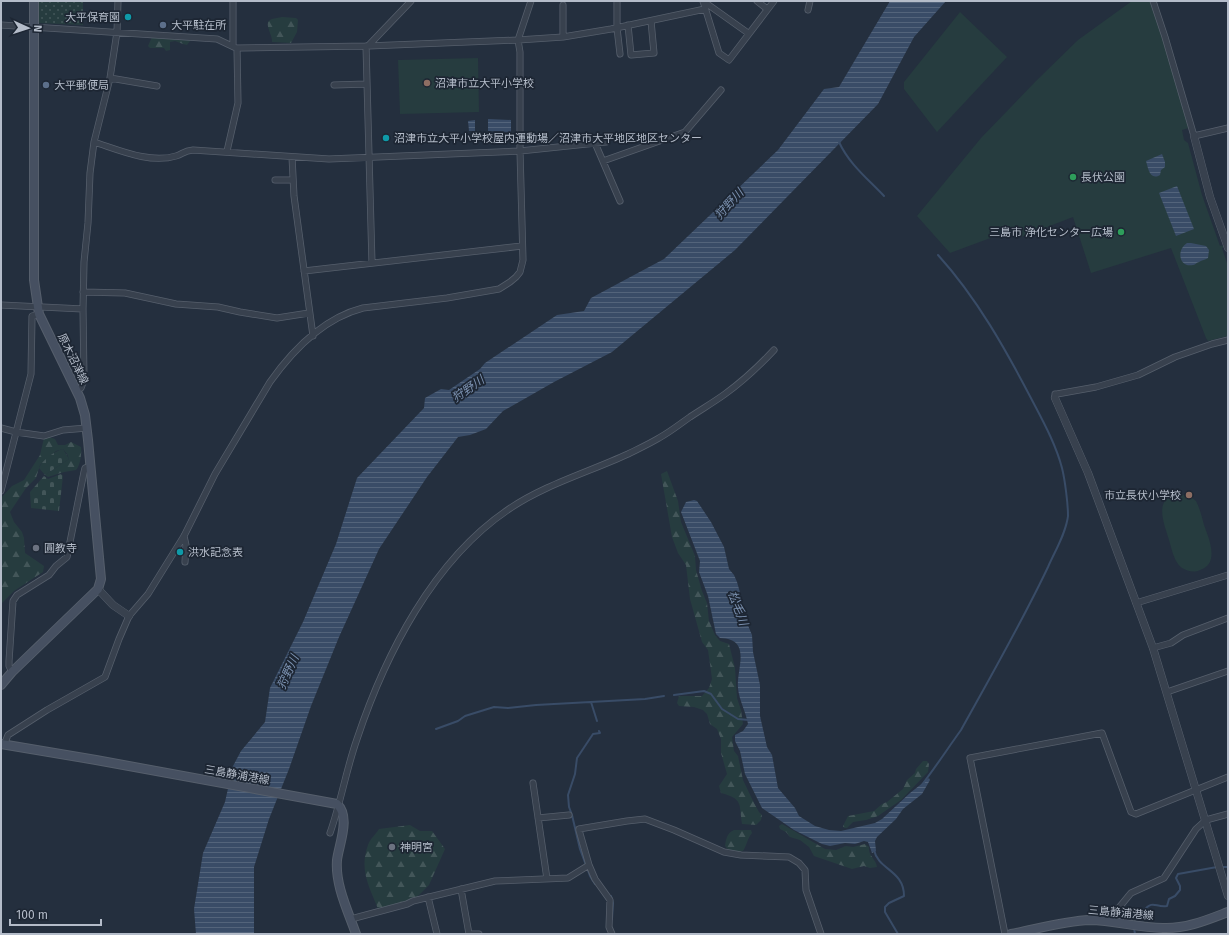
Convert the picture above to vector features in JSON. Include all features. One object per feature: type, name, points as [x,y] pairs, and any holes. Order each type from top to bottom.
[{"type":"main road","name":"原木沼津線","points":[[34,1],[34,280],[38,310],[83,407],[87,428],[101,570],[101,579],[98,589]]},
{"type":"main road","points":[[1,685],[12,672],[98,589]]},
{"type":"main road","name":"三島静浦港線","points":[[3,744],[337,805]]},
{"type":"main road","points":[[337,805],[342,811],[344,820],[337,860],[337,872],[339,884],[356,934]]},
{"type":"main road","name":"三島静浦港線","points":[[1011,934],[1074,921],[1108,921],[1156,928],[1177,928],[1194,924],[1228,912]]},
{"type":"street","points":[[76,390],[81,388],[84,380],[83,309],[90,173],[94,142],[110,78],[118,32],[118,1]]},
{"type":"street","points":[[228,151],[238,103],[233,1]]},
{"type":"street","points":[[372,263],[368,158],[367,46],[411,1]]},
{"type":"street","points":[[3,744],[11,732],[105,677],[129,616],[148,594],[184,536],[215,474],[270,382],[293,354],[312,336],[345,314],[363,308],[499,290],[520,272],[523,260],[520,151],[520,52],[518,40],[531,1]]},
{"type":"street","points":[[617,1],[617,28],[620,54]]},
{"type":"street","points":[[703,1],[719,52],[729,60],[748,33],[774,1]]},
{"type":"street","points":[[703,1],[748,33]]},
{"type":"street","points":[[757,1],[768,9]]},
{"type":"street","points":[[808,10],[810,1]]},
{"type":"street","points":[[1153,1],[1194,136],[1210,197],[1228,248]]},
{"type":"street","points":[[563,37],[564,5]]},
{"type":"street","points":[[1,25],[217,40],[235,47],[367,46],[563,37],[617,28],[705,9]]},
{"type":"street","points":[[628,25],[631,55],[654,53],[651,21]]},
{"type":"street","points":[[110,78],[157,86]]},
{"type":"street","points":[[334,85],[367,84]]},
{"type":"street","points":[[603,161],[685,132],[722,90]]},
{"type":"street","points":[[1194,136],[1228,128]]},
{"type":"street","points":[[94,142],[153,158],[177,156],[184,151],[193,150],[228,151],[329,159],[520,151],[606,142]]},
{"type":"street","points":[[595,143],[620,201]]},
{"type":"street","points":[[292,157],[293,180],[312,336]]},
{"type":"street","points":[[275,180],[293,180]]},
{"type":"street","points":[[304,271],[522,246]]},
{"type":"street","points":[[84,292],[125,293],[176,304],[218,308],[276,318],[309,313]]},
{"type":"street","points":[[1,305],[38,310],[83,309]]},
{"type":"street","points":[[1,491],[31,374],[32,316],[38,310]]},
{"type":"street","points":[[1228,340],[1175,357],[1138,375],[1096,387],[1055,394],[1055,398],[1088,473],[1153,648],[1228,896]]},
{"type":"street","points":[[330,833],[346,771],[357,738],[369,706],[398,641],[428,592],[441,573],[455,557],[482,531],[509,509],[542,490],[596,468],[659,438],[725,394],[756,368],[774,350]]},
{"type":"street","points":[[1,428],[44,436],[63,430],[87,428]]},
{"type":"street","points":[[12,672],[9,666],[9,661],[13,600],[17,595],[49,575],[66,557],[85,468],[90,466]]},
{"type":"street","points":[[184,536],[186,545],[185,562]]},
{"type":"street","points":[[1136,603],[1228,575]]},
{"type":"street","points":[[98,589],[114,606],[129,616]]},
{"type":"street","points":[[1153,648],[1171,643],[1183,635],[1228,618]]},
{"type":"street","points":[[1167,692],[1228,671]]},
{"type":"street","points":[[1005,934],[970,758],[1102,733],[1131,812],[1136,814],[1228,777]]},
{"type":"street","points":[[533,783],[548,879]]},
{"type":"street","points":[[1108,921],[1132,893],[1164,878],[1196,829],[1206,820],[1228,814]]},
{"type":"street","points":[[538,818],[569,816]]},
{"type":"street","points":[[612,934],[609,928],[610,900],[595,879],[583,850],[579,829],[640,819],[645,819],[674,830],[724,852],[741,855],[789,856],[806,870],[806,890],[821,934]]},
{"type":"street","points":[[351,919],[407,904],[412,901],[495,881],[568,878],[589,865]]},
{"type":"street","points":[[461,889],[469,934],[479,934]]},
{"type":"street","points":[[428,897],[436,934]]},
{"type":"green space","points":[[38,1],[83,1],[83,25],[38,23]]},
{"type":"green space","name":"長伏公園","points":[[1132,1],[1151,2],[1189,128],[1182,130],[1184,140],[1188,143],[1202,195],[1220,246],[1228,244],[1222,248],[1228,266],[1228,336],[1208,341],[1206,338],[1171,248],[1091,273],[1073,217],[1021,237],[1019,232],[1004,233],[950,253],[917,216],[981,138],[1036,81],[1078,40]]},
{"type":"green space","points":[[960,12],[1007,57],[937,132],[904,89],[904,82]]},
{"type":"green space","points":[[282,17],[296,18],[298,20],[297,32],[291,43],[272,42],[268,23],[272,19]]},
{"type":"green space","points":[[152,37],[190,39],[190,41],[187,45],[175,41],[170,42],[170,50],[166,51],[164,48],[150,48],[148,46]]},
{"type":"green space","points":[[478,58],[479,112],[400,114],[398,60]]},
{"type":"green space","points":[[49,437],[55,439],[58,445],[65,445],[71,442],[81,447],[80,463],[76,470],[48,477],[45,475],[69,459],[63,449],[56,451],[40,465],[36,478],[26,488],[10,512],[14,522],[22,532],[25,553],[44,566],[43,572],[14,591],[2,603],[1,623],[1,498],[12,486],[24,480],[40,455],[44,438]]},
{"type":"green space","points":[[63,449],[69,459],[45,475],[39,468],[43,462],[49,456]]},
{"type":"green space","points":[[667,471],[678,501],[681,522],[695,556],[696,570],[707,603],[709,621],[715,635],[720,641],[729,644],[735,668],[737,698],[743,724],[732,737],[734,751],[738,756],[743,780],[754,803],[762,815],[761,820],[756,825],[742,824],[740,807],[737,800],[721,793],[719,786],[727,774],[721,753],[721,739],[717,729],[710,724],[707,714],[703,710],[694,707],[679,706],[677,703],[679,696],[702,696],[709,688],[712,679],[708,650],[702,642],[690,599],[686,565],[678,553],[672,537],[661,474]]},
{"type":"green space","points":[[61,474],[63,476],[59,511],[31,508],[30,492],[44,476],[48,479]]},
{"type":"green space","points":[[1180,494],[1191,497],[1196,501],[1210,544],[1210,562],[1206,567],[1198,571],[1186,570],[1179,565],[1172,552],[1163,519],[1163,505],[1166,500],[1171,496]]},
{"type":"green space","points":[[923,761],[927,761],[929,764],[928,772],[901,800],[878,816],[853,822],[847,828],[844,828],[843,826],[848,816],[874,811],[903,789],[907,780],[915,773],[916,769]]},
{"type":"green space","points":[[782,824],[825,849],[836,850],[846,846],[853,847],[865,844],[869,847],[870,853],[877,867],[870,868],[864,866],[852,869],[814,856],[809,847],[800,840],[790,837],[786,832],[780,829],[779,826]]},
{"type":"green space","points":[[410,825],[420,831],[432,831],[445,849],[429,885],[413,901],[378,909],[366,878],[364,862],[368,845],[379,829]]},
{"type":"green space","points":[[734,830],[751,830],[752,833],[743,851],[731,850],[725,846],[728,835]]},
{"type":"water","name":"狩野川","points":[[890,1],[946,1],[914,37],[878,104],[735,250],[612,352],[554,382],[503,411],[486,429],[470,435],[458,437],[427,477],[379,549],[339,637],[311,706],[289,769],[269,819],[254,867],[254,934],[196,934],[194,909],[203,853],[225,802],[233,766],[241,751],[265,722],[270,688],[303,622],[336,544],[357,478],[424,408],[425,398],[441,389],[449,390],[480,369],[485,363],[557,315],[584,311],[591,298],[664,259],[778,150],[824,89],[839,87]]},
{"type":"water","points":[[488,119],[511,120],[511,132],[488,131]]},
{"type":"water","points":[[475,120],[475,131],[469,131],[468,121]]},
{"type":"water","points":[[1162,154],[1165,167],[1161,170],[1160,175],[1154,176],[1150,173],[1146,161]]},
{"type":"water","points":[[1177,186],[1194,229],[1176,236],[1159,193]]},
{"type":"water","points":[[1187,243],[1206,246],[1209,250],[1208,258],[1193,265],[1185,264],[1182,261],[1180,254],[1181,250]]},
{"type":"water","name":"松毛川","points":[[694,500],[697,501],[711,522],[724,547],[729,569],[737,582],[741,596],[742,611],[752,635],[753,652],[760,685],[760,716],[767,747],[772,755],[778,788],[795,808],[799,816],[815,826],[829,830],[841,831],[875,823],[882,819],[929,778],[930,780],[922,794],[903,809],[896,819],[877,837],[875,841],[876,851],[872,853],[868,842],[864,841],[855,844],[845,843],[830,846],[822,844],[794,830],[762,808],[745,774],[740,751],[735,741],[735,735],[743,731],[748,724],[738,688],[741,656],[740,649],[730,640],[720,638],[716,634],[708,596],[699,572],[700,561],[681,512],[686,502]]},
{"type":"waterway","points":[[839,142],[853,164],[884,196]]},
{"type":"waterway","points":[[921,786],[961,730],[1006,649],[1057,548],[1063,535],[1068,516],[1062,468],[1045,426],[990,325],[966,289],[938,255]]},
{"type":"waterway","points":[[674,695],[704,691],[711,694],[722,709],[738,719],[749,720]]},
{"type":"waterway","points":[[436,729],[458,721],[465,716],[494,707],[508,708],[645,699],[664,696]]},
{"type":"waterway","points":[[591,702],[597,721]]},
{"type":"waterway","points":[[595,884],[590,876],[580,849],[569,807],[568,795],[575,774],[577,758],[593,734],[600,733],[599,731]]},
{"type":"waterway","points":[[874,850],[876,857],[896,875],[903,887],[904,896],[889,903],[885,907],[885,912],[898,934]]},
{"type":"waterway","points":[[1132,922],[1133,911],[1143,911],[1150,905],[1167,906],[1169,899],[1175,896],[1180,890],[1180,886],[1176,878],[1178,874],[1217,867]]},
{"type":"waterway","points":[[1221,867],[1228,867]]},
{"type":"waterway","points":[[611,896],[613,903],[612,919]]},
{"type":"waterway","points":[[1134,928],[1135,934]]},
{"type":"place","name":"大平保育園","points":[[128,17]]},
{"type":"place","name":"大平駐在所","points":[[163,25]]},
{"type":"place","name":"沼津市立大平小学校","points":[[427,83]]},
{"type":"place","name":"大平郵便局","points":[[46,85]]},
{"type":"place","name":"沼津市立大平小学校屋内運動場／沼津市大平地区地区センター","points":[[386,138]]},
{"type":"place","name":"長伏公園","points":[[1073,177]]},
{"type":"place","name":"三島市 浄化センター広場","points":[[1121,232]]},
{"type":"place","name":"市立長伏小学校","points":[[1189,495]]},
{"type":"place","name":"圓教寺","points":[[36,548]]},
{"type":"place","name":"洪水記念表","points":[[180,552]]},
{"type":"place","name":"神明宮","points":[[392,847]]}]
